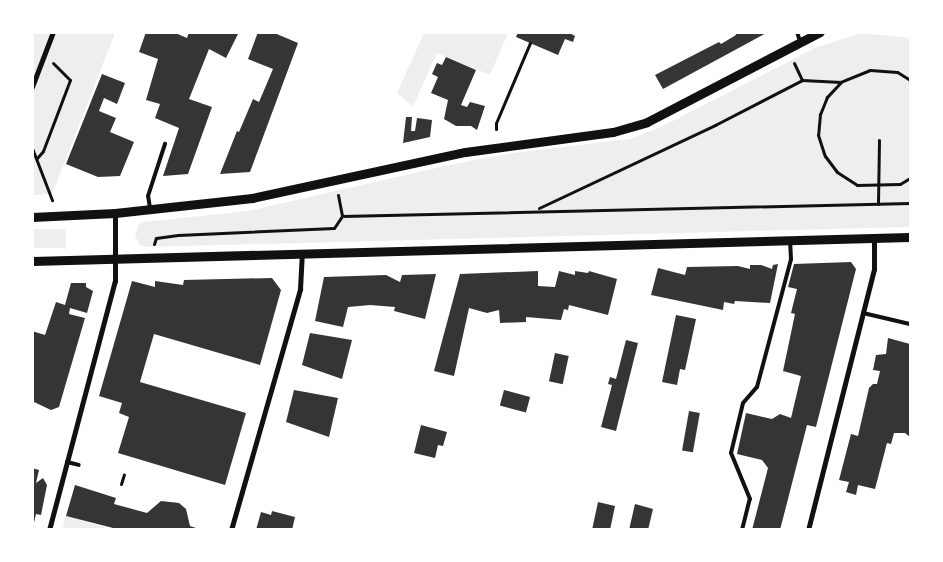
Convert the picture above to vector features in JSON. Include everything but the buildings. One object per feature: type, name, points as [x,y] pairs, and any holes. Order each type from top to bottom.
[{"type":"street","points":[[32,87],[53,32]]},
{"type":"street","points":[[32,217],[150,210],[252,198],[464,152],[613,132],[647,122],[798,37],[820,32]]},
{"type":"street","points":[[50,530],[66,462],[115,281],[115,213]]},
{"type":"street","points":[[32,261],[115,261],[910,237]]},
{"type":"street","points":[[808,530],[874,269],[874,238]]},
{"type":"street","points":[[231,530],[300,289],[302,254]]},
{"type":"lane","points":[[150,210],[148,196],[165,144]]},
{"type":"lane","points":[[742,530],[750,499],[731,453],[743,403],[757,387],[791,260],[790,240]]},
{"type":"lane","points":[[864,312],[910,324]]},
{"type":"lane","points":[[66,462],[79,465]]},
{"type":"path","points":[[496,129],[496,123],[530,43]]},
{"type":"path","points":[[37,158],[42,151],[70,80],[43,58]]},
{"type":"path","points":[[792,58],[802,80]]},
{"type":"path","points":[[910,80],[897,72],[870,70],[841,82],[827,97],[820,114],[818,136],[825,156],[837,172],[857,184],[878,187],[900,184],[910,178]]},
{"type":"path","points":[[536,210],[802,80],[841,82]]},
{"type":"path","points":[[878,140],[878,204]]},
{"type":"path","points":[[32,148],[52,200]]},
{"type":"path","points":[[334,235],[334,228],[342,216],[338,191]]},
{"type":"path","points":[[342,216],[536,210],[910,203]]},
{"type":"path","points":[[152,246],[156,238],[178,235],[334,228]]},
{"type":"path","points":[[120,484],[124,474]]},
{"type":"shaded area","points":[[32,33],[115,33],[52,194],[33,195]]},
{"type":"shaded area","points":[[424,33],[508,33],[490,75],[437,53],[413,106],[397,93]]},
{"type":"shaded area","points":[[861,33],[910,38],[910,227],[146,247],[139,244],[135,235],[139,224],[144,222],[248,211],[449,165],[512,153],[630,139],[661,127],[815,48]]},
{"type":"shaded area","points":[[33,229],[66,229],[66,248],[33,248]]},
{"type":"shaded area","points":[[65,516],[110,529],[63,529]]}]
